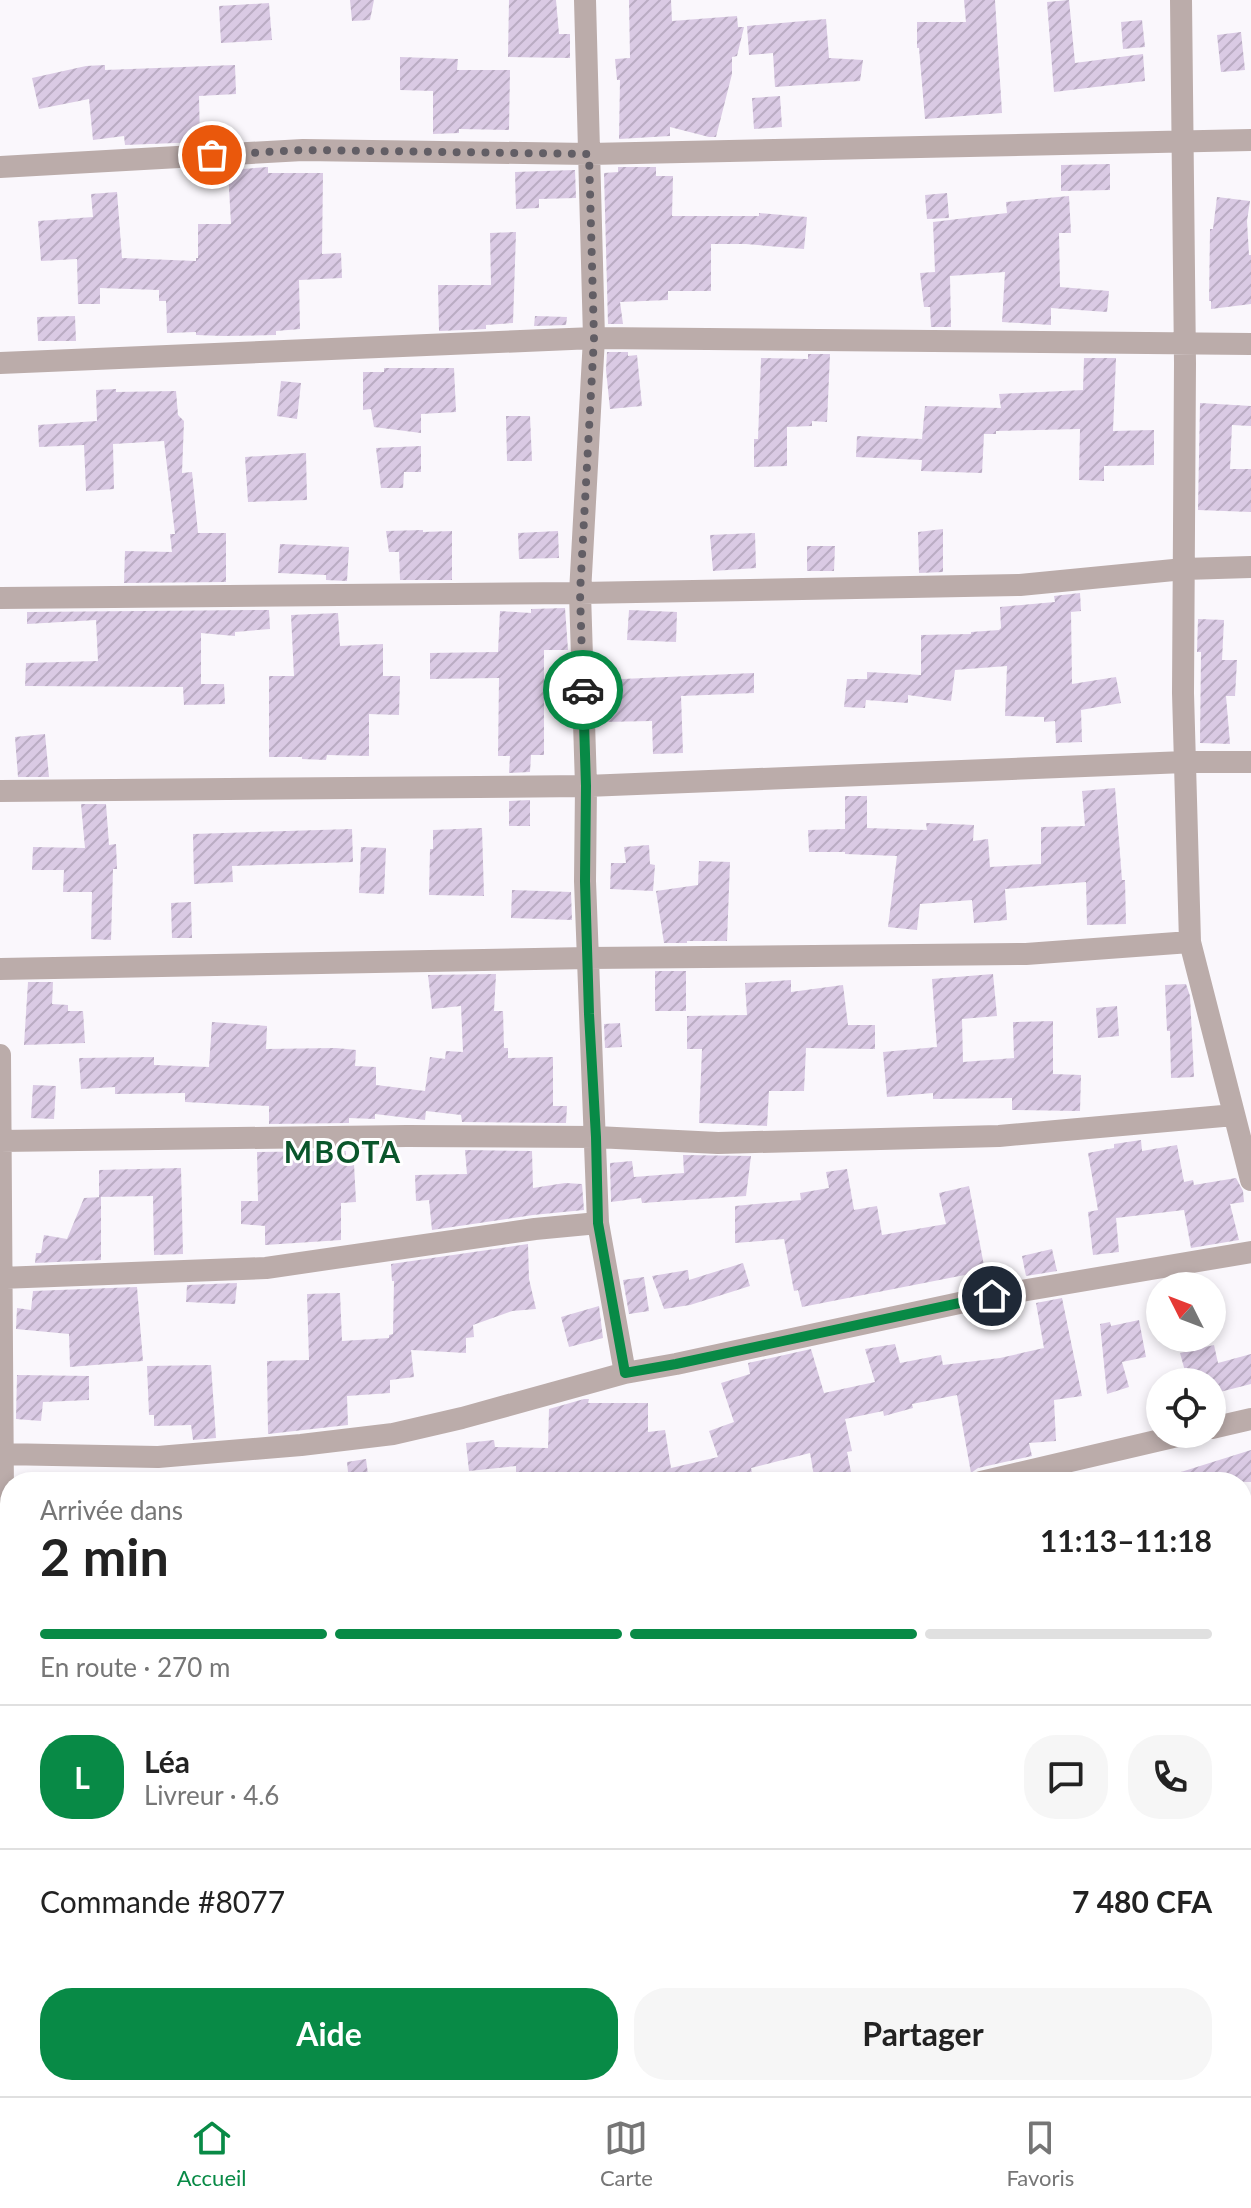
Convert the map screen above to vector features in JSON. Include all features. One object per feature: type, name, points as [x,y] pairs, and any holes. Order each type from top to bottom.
[{"type":"street","points":[[585,0],[594,338],[580,593],[586,786],[585,881],[598,1223],[625,1373]]},
{"type":"street","points":[[1181,0],[1185,762],[1190,942],[1251,1180]]},
{"type":"street","points":[[0,167],[303,150],[589,154],[1251,140]]},
{"type":"street","points":[[0,363],[594,338],[1251,344]]},
{"type":"street","points":[[0,598],[1020,585],[1184,569],[1251,567]]},
{"type":"street","points":[[0,791],[586,786],[1251,762]]},
{"type":"street","points":[[0,969],[588,958],[1026,954],[1190,942]]},
{"type":"street","points":[[0,1055],[1,1454],[158,1457],[393,1434],[625,1373],[992,1296],[1251,1252]]},
{"type":"street","points":[[0,1141],[407,1136],[596,1137],[718,1143],[999,1136],[1234,1115]]},
{"type":"street","points":[[1,1278],[266,1268],[535,1229],[598,1223]]},
{"type":"street","points":[[1226,1425],[1251,1419]]},
{"type":"street","points":[[1024,1472],[1146,1443]]},
{"type":"building","points":[[350,0],[374,0],[370,20],[352,21]]},
{"type":"building","points":[[509,0],[556,0],[559,34],[570,34],[570,58],[508,57]]},
{"type":"building","points":[[629,0],[671,0],[672,21],[737,16],[738,27],[744,27],[737,56],[732,57],[732,74],[716,137],[670,127],[670,136],[619,139],[620,80],[617,80],[615,59],[630,58]]},
{"type":"building","points":[[964,0],[995,0],[1002,113],[925,119],[917,22],[966,22]]},
{"type":"building","points":[[1069,0],[1075,63],[1143,54],[1145,81],[1054,92],[1047,2]]},
{"type":"building","points":[[269,3],[272,40],[221,43],[219,6]]},
{"type":"building","points":[[826,19],[829,58],[863,60],[860,81],[775,87],[773,53],[749,55],[747,26]]},
{"type":"building","points":[[1142,20],[1145,47],[1123,49],[1121,22]]},
{"type":"building","points":[[1241,32],[1245,70],[1221,72],[1217,35]]},
{"type":"building","points":[[400,57],[458,59],[457,70],[510,70],[509,130],[459,129],[459,133],[433,134],[433,91],[400,90]]},
{"type":"building","points":[[105,65],[105,70],[235,65],[236,94],[199,96],[200,142],[125,145],[124,136],[93,140],[89,99],[39,109],[32,78]]},
{"type":"building","points":[[780,96],[782,127],[754,129],[752,98]]},
{"type":"building","points":[[1110,164],[1110,190],[1061,191],[1061,165]]},
{"type":"building","points":[[268,167],[268,173],[323,173],[322,254],[341,253],[342,278],[299,280],[300,329],[276,331],[276,335],[167,333],[166,301],[159,301],[159,290],[100,288],[100,304],[78,304],[77,259],[41,261],[38,221],[93,217],[91,194],[117,192],[122,258],[196,261],[198,224],[231,224],[228,170]]},
{"type":"building","points":[[618,167],[656,167],[656,176],[673,176],[672,216],[759,216],[759,213],[807,217],[804,249],[711,244],[711,291],[668,291],[668,300],[620,302],[623,324],[608,324],[604,173],[618,172]]},
{"type":"building","points":[[575,170],[576,198],[539,199],[539,208],[516,209],[515,172]]},
{"type":"building","points":[[947,193],[949,218],[927,219],[925,195]]},
{"type":"building","points":[[1069,196],[1071,233],[1059,233],[1060,287],[1109,291],[1107,312],[1051,308],[1051,325],[1002,322],[1005,272],[950,276],[951,327],[931,327],[930,307],[924,307],[920,273],[935,272],[933,222],[1007,213],[1006,202]]},
{"type":"building","points":[[1217,197],[1250,201],[1247,221],[1251,304],[1211,309],[1210,229],[1213,229]]},
{"type":"building","points":[[516,232],[513,323],[486,325],[486,329],[439,331],[438,285],[491,285],[490,233]]},
{"type":"building","points":[[75,316],[76,341],[38,341],[37,317]]},
{"type":"building","points":[[535,316],[567,317],[566,325],[534,326]]},
{"type":"building","points":[[607,352],[637,355],[642,406],[610,409]]},
{"type":"building","points":[[808,354],[830,354],[827,422],[812,421],[812,426],[787,427],[787,466],[754,467],[761,358],[808,359]]},
{"type":"building","points":[[1084,358],[1116,358],[1113,431],[1154,430],[1154,465],[1104,466],[1104,481],[1079,480],[1080,429],[984,434],[982,473],[921,471],[922,460],[856,457],[857,436],[922,439],[925,406],[1001,408],[999,394],[1083,390]]},
{"type":"building","points":[[384,368],[454,368],[456,412],[421,414],[421,433],[374,427],[371,409],[363,410],[363,372],[384,372]]},
{"type":"building","points":[[281,381],[301,383],[297,419],[277,416]]},
{"type":"building","points":[[116,389],[116,392],[176,391],[178,415],[184,421],[182,473],[192,472],[198,533],[226,533],[226,582],[124,583],[125,551],[172,552],[170,534],[175,534],[164,441],[113,444],[114,489],[86,491],[84,445],[39,447],[38,425],[97,421],[96,390]]},
{"type":"building","points":[[1200,403],[1251,406],[1251,426],[1232,425],[1230,469],[1251,469],[1251,512],[1198,510]]},
{"type":"building","points":[[506,416],[530,416],[532,461],[507,461]]},
{"type":"building","points":[[421,446],[421,472],[404,472],[403,488],[381,488],[376,448]]},
{"type":"building","points":[[306,453],[307,500],[248,502],[245,457]]},
{"type":"building","points":[[943,529],[943,572],[919,573],[918,532]]},
{"type":"building","points":[[386,531],[452,531],[452,580],[400,580],[399,552],[389,552]]},
{"type":"building","points":[[558,531],[559,558],[519,559],[518,533]]},
{"type":"building","points":[[755,533],[756,568],[713,571],[710,535]]},
{"type":"building","points":[[280,544],[349,547],[347,581],[326,580],[326,575],[278,573]]},
{"type":"building","points":[[807,546],[835,546],[834,571],[807,571]]},
{"type":"building","points":[[1080,593],[1081,611],[1071,612],[1072,684],[1116,677],[1121,703],[1081,710],[1082,742],[1056,743],[1055,721],[1044,722],[1044,717],[1005,716],[1007,666],[955,670],[951,701],[908,695],[908,703],[866,700],[865,708],[844,707],[847,679],[867,679],[867,672],[921,675],[921,635],[999,630],[1000,607],[1055,602],[1054,596]]},
{"type":"building","points":[[565,608],[568,650],[544,650],[544,755],[531,755],[530,772],[509,773],[510,756],[498,756],[499,678],[430,679],[430,653],[498,652],[500,611],[531,613],[531,609]]},
{"type":"building","points":[[269,610],[270,629],[235,632],[235,636],[201,633],[201,684],[224,684],[225,704],[184,705],[183,687],[25,686],[26,663],[98,661],[96,620],[27,624],[27,612]]},
{"type":"building","points":[[629,610],[677,612],[676,642],[627,640]]},
{"type":"building","points":[[338,613],[340,646],[383,644],[383,676],[400,676],[399,715],[369,714],[369,756],[327,755],[326,760],[269,757],[269,676],[294,676],[291,615]]},
{"type":"building","points":[[1198,619],[1224,620],[1222,660],[1237,660],[1235,696],[1226,696],[1230,744],[1200,743],[1201,652],[1197,652]]},
{"type":"building","points":[[754,673],[754,693],[681,696],[683,753],[653,754],[652,721],[603,722],[601,680]]},
{"type":"building","points":[[45,734],[49,777],[18,777],[15,737]]},
{"type":"building","points":[[1115,788],[1122,880],[1125,880],[1126,924],[1087,925],[1086,882],[1005,889],[1007,920],[974,923],[972,900],[920,904],[917,930],[888,927],[897,856],[809,852],[808,830],[845,829],[845,796],[867,796],[867,828],[927,830],[926,823],[974,825],[973,841],[988,839],[990,867],[1041,864],[1041,827],[1085,826],[1082,791]]},
{"type":"building","points":[[530,800],[530,826],[509,826],[509,801]]},
{"type":"building","points":[[81,804],[106,804],[109,845],[116,844],[111,940],[91,939],[92,892],[63,892],[64,870],[32,870],[33,847],[85,848]]},
{"type":"building","points":[[482,828],[484,896],[429,895],[433,830]]},
{"type":"building","points":[[352,829],[353,862],[232,866],[233,882],[194,884],[193,834]]},
{"type":"building","points":[[649,845],[650,864],[655,865],[653,891],[610,889],[611,863],[626,863],[624,847]]},
{"type":"building","points":[[361,847],[386,848],[384,894],[359,893]]},
{"type":"building","points":[[699,861],[730,862],[727,941],[664,943],[656,891],[698,885]]},
{"type":"building","points":[[512,890],[571,892],[572,920],[511,918]]},
{"type":"building","points":[[191,902],[192,938],[172,938],[171,903]]},
{"type":"building","points":[[655,971],[686,971],[686,1011],[655,1011]]},
{"type":"building","points":[[496,974],[494,1011],[503,1011],[504,1048],[508,1048],[508,1058],[553,1057],[553,1106],[567,1106],[566,1123],[462,1122],[461,1115],[426,1111],[425,1120],[375,1114],[375,1119],[349,1118],[349,1123],[269,1124],[269,1106],[185,1102],[185,1093],[115,1094],[115,1087],[81,1089],[79,1058],[154,1057],[154,1065],[209,1067],[212,1022],[267,1026],[266,1049],[356,1050],[355,1066],[376,1067],[376,1085],[425,1091],[430,1057],[445,1059],[446,1051],[463,1052],[461,1006],[432,1009],[428,975]]},
{"type":"building","points":[[993,974],[997,1016],[962,1019],[963,1062],[1014,1058],[1013,1022],[1053,1021],[1053,1074],[1081,1075],[1080,1111],[1012,1110],[1012,1098],[933,1099],[933,1093],[887,1097],[883,1052],[937,1047],[932,979]]},
{"type":"building","points":[[791,980],[791,992],[843,985],[848,1025],[875,1025],[875,1049],[806,1048],[804,1091],[769,1091],[767,1126],[699,1123],[702,1049],[687,1049],[687,1016],[747,1015],[745,983]]},
{"type":"building","points":[[28,982],[53,982],[52,1004],[68,1005],[68,1011],[83,1011],[85,1043],[24,1045]]},
{"type":"building","points":[[1186,984],[1190,996],[1194,1077],[1171,1078],[1165,985]]},
{"type":"building","points":[[1117,1006],[1119,1036],[1098,1038],[1096,1008]]},
{"type":"building","points":[[620,1023],[622,1047],[605,1048],[604,1024]]},
{"type":"building","points":[[33,1085],[56,1086],[54,1119],[31,1118]]},
{"type":"building","points":[[1141,1140],[1142,1151],[1177,1145],[1184,1182],[1193,1180],[1194,1185],[1236,1178],[1243,1191],[1244,1202],[1230,1204],[1239,1240],[1191,1248],[1184,1210],[1116,1218],[1119,1252],[1093,1255],[1088,1212],[1098,1210],[1088,1153],[1114,1148],[1114,1144]]},
{"type":"building","points":[[465,1150],[532,1151],[533,1188],[582,1184],[584,1210],[432,1230],[429,1200],[416,1201],[415,1175],[467,1174]]},
{"type":"building","points":[[346,1151],[344,1165],[354,1164],[356,1202],[341,1203],[341,1240],[265,1245],[265,1226],[241,1224],[241,1201],[258,1201],[257,1152]]},
{"type":"building","points":[[683,1155],[751,1156],[746,1196],[642,1203],[641,1198],[611,1202],[610,1163],[632,1161],[634,1177],[684,1173]]},
{"type":"building","points":[[181,1168],[183,1254],[154,1255],[153,1196],[99,1197],[99,1170]]},
{"type":"building","points":[[847,1169],[854,1210],[877,1206],[882,1235],[946,1224],[939,1193],[969,1186],[985,1271],[802,1307],[798,1290],[794,1291],[784,1239],[735,1243],[735,1206],[801,1200],[800,1193],[829,1188],[826,1172]]},
{"type":"building","points":[[101,1197],[101,1260],[35,1263],[36,1253],[41,1253],[44,1235],[67,1239],[84,1198]]},
{"type":"building","points":[[528,1244],[529,1279],[536,1309],[512,1311],[473,1325],[474,1337],[466,1338],[466,1353],[411,1350],[414,1377],[390,1380],[390,1393],[347,1396],[348,1425],[268,1434],[267,1361],[309,1360],[307,1294],[340,1293],[342,1341],[389,1338],[393,1334],[394,1281],[391,1264]]},
{"type":"building","points":[[1052,1249],[1057,1271],[1026,1276],[1022,1256]]},
{"type":"building","points":[[743,1263],[750,1286],[690,1305],[664,1309],[652,1276],[688,1270],[689,1280]]},
{"type":"building","points":[[644,1277],[649,1311],[629,1314],[623,1280]]},
{"type":"building","points":[[237,1283],[235,1304],[186,1302],[187,1285]]},
{"type":"building","points":[[137,1287],[143,1361],[70,1367],[69,1334],[16,1329],[17,1308],[31,1310],[33,1291]]},
{"type":"building","points":[[1062,1298],[1082,1396],[1054,1400],[1056,1441],[1029,1443],[1032,1456],[971,1472],[957,1395],[912,1404],[913,1408],[884,1416],[883,1411],[845,1419],[852,1451],[847,1452],[851,1472],[813,1472],[810,1453],[751,1468],[752,1472],[516,1472],[516,1466],[469,1471],[466,1443],[494,1440],[495,1447],[548,1448],[549,1409],[584,1399],[589,1399],[588,1403],[648,1403],[648,1432],[665,1430],[671,1468],[718,1457],[709,1431],[734,1422],[721,1383],[750,1374],[748,1363],[811,1349],[824,1393],[875,1382],[865,1349],[895,1344],[900,1363],[941,1355],[943,1365],[1000,1358],[1044,1348],[1036,1303]]},
{"type":"building","points":[[599,1306],[603,1338],[569,1347],[561,1317]]},
{"type":"building","points":[[1139,1320],[1146,1357],[1122,1362],[1129,1387],[1107,1394],[1100,1324],[1110,1322],[1111,1326]]},
{"type":"building","points":[[1216,1352],[1218,1363],[1251,1354],[1251,1384],[1226,1390],[1226,1368],[1184,1368],[1180,1353]]},
{"type":"building","points":[[211,1365],[216,1438],[193,1440],[191,1425],[154,1426],[154,1415],[149,1415],[147,1366]]},
{"type":"building","points":[[17,1375],[89,1376],[89,1400],[43,1402],[41,1421],[16,1419]]},
{"type":"building","points":[[1251,1450],[1251,1472],[1181,1472]]},
{"type":"building","points":[[366,1459],[368,1472],[348,1472],[347,1462]]},
{"type":"way so far","points":[[212,155],[303,150],[589,154],[594,338],[580,593],[583,690]]},
{"type":"district","name":"MBOTA","points":[[343,1151]]},
{"type":"route","points":[[583,690],[585,881],[598,1223],[625,1373],[992,1296]]}]
